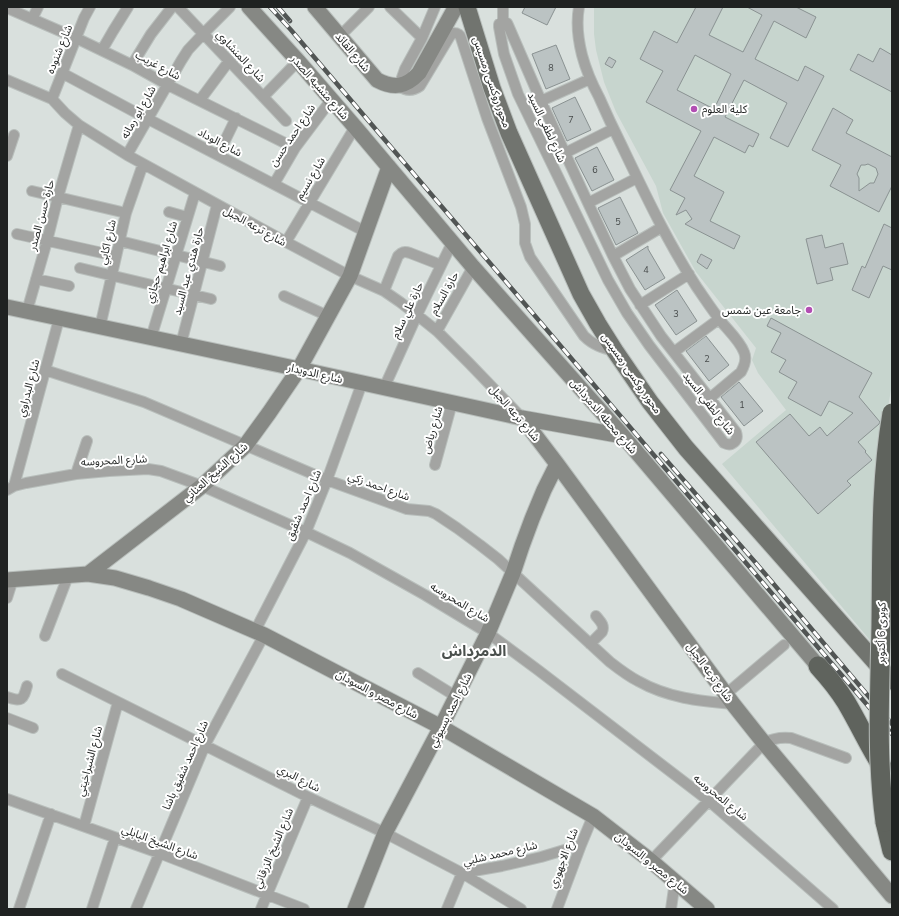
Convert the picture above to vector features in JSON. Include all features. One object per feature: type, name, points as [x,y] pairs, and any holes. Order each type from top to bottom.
[{"type":"highway","name":"كوبرى 6 أكتوبر","points":[[892,413],[883,487],[880,730],[882,805],[892,851]]},
{"type":"highway","points":[[818,666],[834,684],[846,702],[877,760],[892,782]]},
{"type":"main road","name":"شارع منشيه الصدر","points":[[249,7],[298,61],[389,167]]},
{"type":"main road","name":"شارع القائد","points":[[315,7],[378,80],[388,85],[399,86]]},
{"type":"main road","points":[[399,86],[411,81],[419,73],[460,8]]},
{"type":"main road","name":"محور روكسى رمسيس","points":[[460,8],[509,133],[581,294],[614,351],[650,402],[686,448],[892,681]]},
{"type":"main road","name":"شارع الشيخ العناني","points":[[88,574],[202,486],[245,446],[299,369],[350,276],[389,167]]},
{"type":"main road","name":"شارع محطه الدمرداش","points":[[389,167],[452,243],[623,436],[818,666]]},
{"type":"main road","name":"شارع الدويدار","points":[[7,307],[522,418],[623,436]]},
{"type":"main road","name":"شارع ترعه الجبل","points":[[522,418],[764,743],[892,896]]},
{"type":"main road","name":"شارع احمد بسيوني","points":[[355,909],[385,833],[457,696],[488,633],[513,573],[532,519],[557,464]]},
{"type":"main road","name":"شارع مصر و السودان","points":[[10,579],[88,574],[115,578],[181,599],[260,633],[441,727],[593,816],[652,861],[707,909]]},
{"type":"street","points":[[32,19],[38,7]]},
{"type":"street","name":"شارع شنوده","points":[[52,99],[90,7]]},
{"type":"street","points":[[102,50],[128,7]]},
{"type":"street","points":[[132,65],[151,34],[172,7]]},
{"type":"street","name":"شارع المنشاوي","points":[[178,7],[286,121]]},
{"type":"street","name":"شارع ابو رمانه","points":[[127,155],[188,50],[230,7]]},
{"type":"street","points":[[340,36],[369,7]]},
{"type":"street","points":[[390,7],[422,38]]},
{"type":"street","points":[[436,7],[422,38],[404,69],[399,86],[410,90],[420,86],[452,34],[459,34],[487,118],[521,207],[525,224],[525,243],[530,257],[584,336],[594,344],[614,351]]},
{"type":"street","name":"شارع لطفي السيد","points":[[503,7],[503,21],[499,24],[501,43],[507,65],[518,94],[608,280],[638,329],[670,373],[724,443],[728,445],[733,443],[736,440],[736,432],[674,352],[640,305],[613,256],[541,101],[508,25],[503,21]]},
{"type":"street","points":[[579,7],[578,27],[582,57],[590,79],[637,178],[688,274],[745,353],[745,366],[741,372],[710,398]]},
{"type":"street","name":"شارع غريب","points":[[7,8],[102,50],[168,85],[295,148]]},
{"type":"street","points":[[200,100],[229,61]]},
{"type":"street","points":[[263,97],[298,61]]},
{"type":"street","name":"شارع الوداد","points":[[62,73],[366,232]]},
{"type":"street","points":[[541,101],[590,79]]},
{"type":"street","name":"شارع ترعه الجبل","points":[[7,80],[52,99],[79,125],[143,164],[350,276],[384,291],[417,314],[437,332],[522,418]]},
{"type":"street","name":"شارع احمد حسن","points":[[274,184],[295,148],[331,100]]},
{"type":"street","points":[[218,155],[236,118]]},
{"type":"street","name":"حارة حسن الصدر","points":[[27,311],[79,125]]},
{"type":"street","name":"شارع نسيم","points":[[286,242],[355,127]]},
{"type":"street","points":[[565,153],[614,129]]},
{"type":"street","points":[[7,156],[14,135]]},
{"type":"street","name":"شارع اكابي","points":[[100,327],[126,213],[143,164]]},
{"type":"street","points":[[588,203],[637,178]]},
{"type":"street","points":[[32,191],[126,213]]},
{"type":"street","name":"شارع ابراهيم حجازي","points":[[151,338],[195,192]]},
{"type":"street","name":"حارة هندي عبد السيد","points":[[181,344],[217,205]]},
{"type":"street","points":[[169,212],[188,217]]},
{"type":"street","points":[[613,256],[662,226]]},
{"type":"street","points":[[17,234],[116,256]]},
{"type":"street","points":[[120,241],[220,266]]},
{"type":"street","name":"حارة علي سلام","points":[[384,388],[417,314],[452,243]]},
{"type":"street","points":[[384,291],[398,256],[401,253],[410,253],[441,265]]},
{"type":"street","name":"حارة السلام","points":[[437,332],[473,267]]},
{"type":"street","points":[[80,268],[211,299]]},
{"type":"street","points":[[640,305],[688,274]]},
{"type":"street","points":[[36,279],[69,286]]},
{"type":"street","points":[[284,296],[328,316]]},
{"type":"street","points":[[674,352],[719,318]]},
{"type":"street","name":"شارع البدراوي","points":[[11,488],[59,319]]},
{"type":"street","name":"شارع احمد زكي","points":[[45,370],[144,402],[327,480],[408,509],[429,511],[436,514],[480,545],[513,573],[590,644],[637,681],[650,688],[693,700],[730,699]]},
{"type":"street","name":"شارع احمد شفيق","points":[[260,633],[306,532],[327,480],[362,383]]},
{"type":"street","name":"شارع رياض","points":[[435,465],[452,403]]},
{"type":"street","points":[[76,474],[87,441]]},
{"type":"street","name":"شارع المحروسه","points":[[11,488],[26,483],[76,474],[148,469],[202,486],[350,553],[425,595],[488,633],[709,801],[833,909]]},
{"type":"street","points":[[45,636],[68,576]]},
{"type":"street","points":[[7,598],[10,579]]},
{"type":"street","points":[[590,644],[604,630],[602,624],[596,616]]},
{"type":"street","name":"شارع احمد شفيق باشا","points":[[136,909],[205,745],[260,633]]},
{"type":"street","points":[[730,699],[784,645]]},
{"type":"street","points":[[418,673],[457,696]]},
{"type":"street","name":"شارع البري","points":[[62,674],[385,833],[462,873],[521,909]]},
{"type":"street","points":[[7,697],[16,700],[22,699],[27,686]]},
{"type":"street","name":"شارع الشبراخيتي","points":[[84,826],[118,702]]},
{"type":"street","points":[[7,718],[33,728]]},
{"type":"street","points":[[652,861],[764,743],[771,739],[791,738],[846,758]]},
{"type":"street","name":"شارع الشيخ الزرقاني","points":[[261,909],[308,796]]},
{"type":"street","name":"شارع الشيخ البابلي","points":[[7,799],[159,853],[304,909]]},
{"type":"street","points":[[19,909],[51,814]]},
{"type":"street","name":"شارع الاجهوري","points":[[557,909],[580,845],[593,816]]},
{"type":"street","points":[[92,909],[114,838]]},
{"type":"street","name":"شارع محمد شلبي","points":[[447,909],[462,873],[502,866],[580,845]]},
{"type":"street","points":[[671,909],[675,881]]},
{"type":"shaded area","name":"جامعة عين شمس","points":[[594,7],[892,7],[892,384],[885,425],[874,645],[722,464],[786,410],[758,373],[752,360],[756,348],[696,272],[663,213],[656,186],[616,112],[604,82],[596,50],[594,34]]},
{"type":"building","points":[[525,7],[556,7],[547,25],[522,13]]},
{"type":"building","name":"كلية العلوم","points":[[696,7],[723,7],[709,35],[743,52],[762,15],[747,7],[796,7],[816,17],[806,38],[774,21],[755,59],[798,81],[805,66],[824,76],[788,147],[770,138],[787,103],[744,80],[725,117],[759,134],[753,147],[749,145],[745,153],[714,137],[694,176],[724,192],[710,221],[740,236],[734,249],[685,224],[692,219],[686,210],[676,215],[685,198],[670,190],[701,131],[646,102],[663,71],[640,59],[654,31],[677,43]],"holes":[[[695,55],[731,74],[714,109],[677,90]]]},
{"type":"building","points":[[556,45],[570,79],[546,89],[532,54]]},
{"type":"building","points":[[880,48],[892,55],[892,92],[850,70],[858,54],[873,62]]},
{"type":"building","points":[[609,57],[616,61],[612,68],[605,64]]},
{"type":"building","points":[[575,97],[591,130],[567,141],[552,108]]},
{"type":"building","points":[[833,108],[853,120],[846,133],[892,157],[892,186],[879,212],[830,186],[841,165],[812,150]],"holes":[[[868,164],[876,168],[878,174],[874,183],[870,183],[859,191],[859,178],[857,174],[861,165]]]},
{"type":"building","points":[[597,147],[614,180],[592,191],[575,158]]},
{"type":"building","points":[[620,197],[638,233],[616,245],[598,208]]},
{"type":"building","points":[[884,224],[892,228],[892,270],[883,266],[869,298],[852,290],[862,266],[865,268]]},
{"type":"building","points":[[822,235],[825,248],[843,243],[848,264],[830,268],[833,280],[817,284],[806,239]]},
{"type":"building","points":[[648,246],[648,249],[665,278],[645,290],[626,260]]},
{"type":"building","points":[[701,254],[712,260],[707,269],[697,262]]},
{"type":"building","points":[[677,290],[697,321],[676,335],[655,305]]},
{"type":"building","points":[[771,318],[872,373],[859,397],[880,422],[858,442],[872,460],[847,481],[851,485],[818,514],[756,442],[790,414],[809,436],[820,427],[827,436],[853,413],[829,401],[821,416],[788,398],[797,382],[779,372],[786,360],[771,352],[781,333],[767,326]]},
{"type":"building","points":[[706,336],[729,365],[709,381],[686,351]]},
{"type":"building","points":[[739,382],[763,411],[744,426],[721,397]]},
{"type":"railway","points":[[270,7],[892,734]]},
{"type":"railway","points":[[278,7],[290,21]]},
{"type":"railway","points":[[661,454],[755,562],[892,724]]},
{"type":"place","name":"كلية العلوم","points":[[694,109]]},
{"type":"place","name":"جامعة عين شمس","points":[[809,310]]},
{"type":"district","name":"الدمرداش","points":[[474,650]]}]
